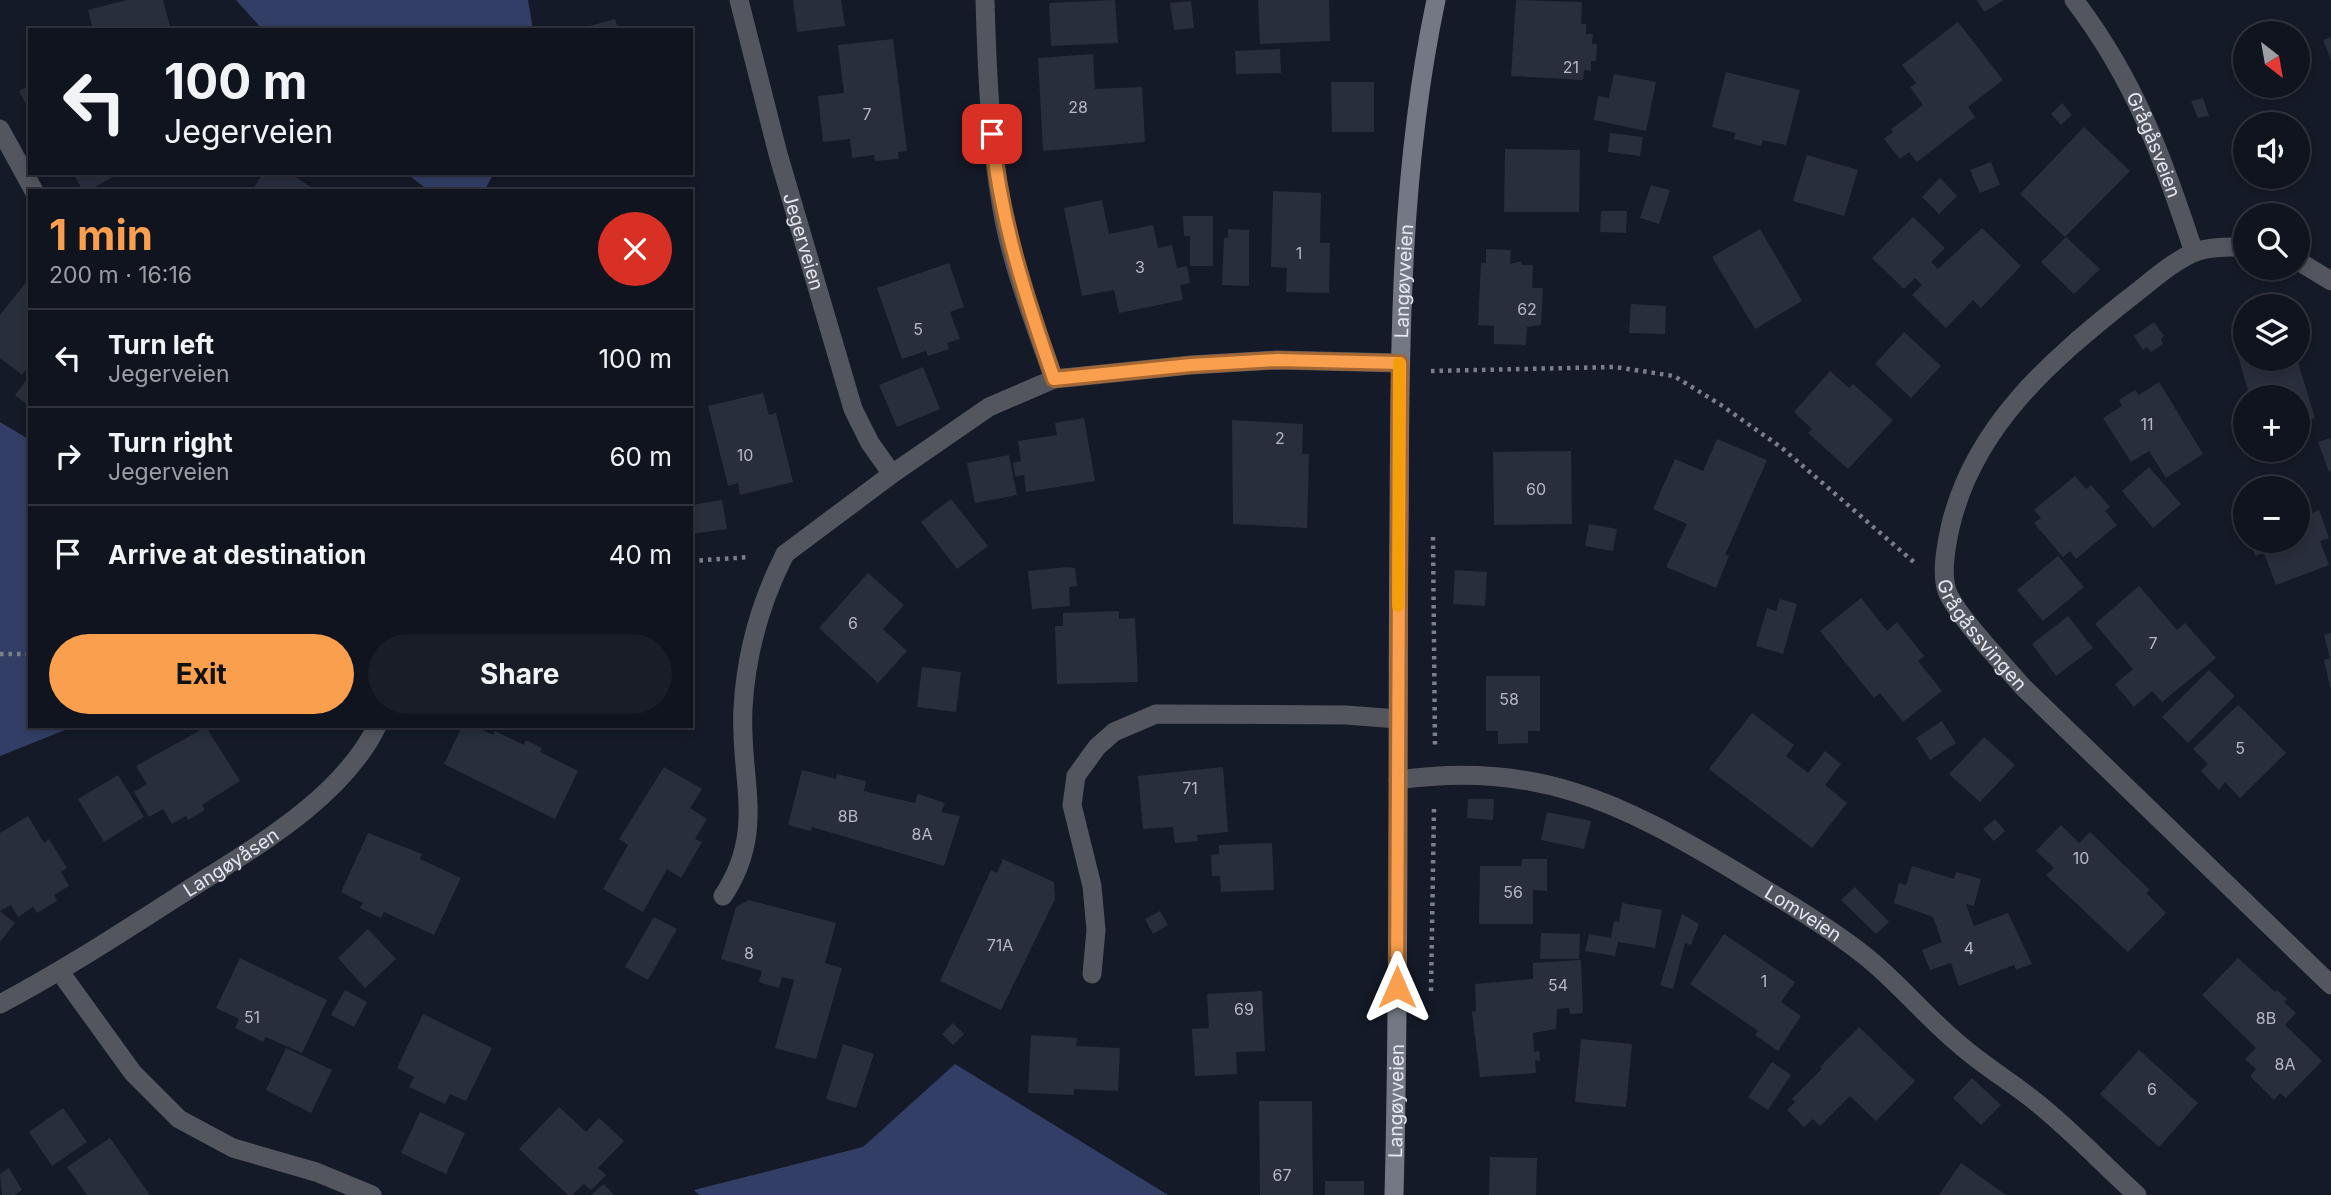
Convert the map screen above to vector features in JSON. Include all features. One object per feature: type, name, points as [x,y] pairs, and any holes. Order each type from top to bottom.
[{"type":"main road","name":"Langøyveien","points":[[1394,1195],[1400,363],[1407,191],[1418,103],[1436,0]]},
{"type":"street","name":"Jegerveien","points":[[738,0],[778,153],[853,409],[870,443],[892,474]]},
{"type":"street","points":[[985,0],[988,89],[1002,212],[1021,283],[1054,379]]},
{"type":"street","name":"Grågåsveien","points":[[2074,0],[2118,61],[2139,102],[2194,252]]},
{"type":"street","points":[[0,129],[33,189]]},
{"type":"street","points":[[2194,252],[2233,249]]},
{"type":"street","name":"Grågåssvingen","points":[[2194,252],[2080,337],[2040,373],[2002,418],[1986,440],[1966,478],[1953,514],[1945,552],[1947,591],[1978,634],[2023,687],[2331,985]]},
{"type":"street","points":[[2310,268],[2331,281]]},
{"type":"street","points":[[723,896],[733,880],[748,837],[743,710],[748,659],[768,588],[785,554],[892,474],[989,407],[1018,392],[1054,379],[1191,365],[1277,360],[1400,363]]},
{"type":"street","points":[[1092,974],[1096,930],[1092,886],[1072,805],[1076,776],[1097,747],[1114,732],[1156,713],[1346,715],[1398,719]]},
{"type":"street","name":"Langøyåsen","points":[[0,1004],[60,972],[274,835],[333,785],[366,748],[376,728]]},
{"type":"street","name":"Lomveien","points":[[1398,780],[1435,775],[1499,777],[1555,785],[1610,803],[1664,830],[1813,918],[1865,956],[1962,1048],[2035,1101],[2137,1195]]},
{"type":"street","points":[[60,972],[133,1073],[179,1119],[233,1148],[316,1172],[372,1195]]},
{"type":"path","points":[[1431,358],[1432,384]]},
{"type":"path","points":[[1431,371],[1615,367],[1674,376],[1782,448],[1947,591]]},
{"type":"path","points":[[1433,531],[1435,742]]},
{"type":"path","points":[[693,561],[785,554]]},
{"type":"path","points":[[0,654],[28,653]]},
{"type":"shaded area","points":[[236,0],[528,0],[533,28],[261,28]]},
{"type":"shaded area","points":[[409,175],[493,175],[485,189],[426,189]]},
{"type":"shaded area","points":[[0,422],[28,439],[28,728],[70,728],[0,756]]},
{"type":"shaded area","points":[[955,1064],[1168,1195],[699,1195],[694,1190],[863,1147]]},
{"type":"building","points":[[127,0],[163,0],[170,28],[92,28],[88,10]]},
{"type":"building","points":[[793,0],[841,0],[845,26],[797,32]]},
{"type":"building","points":[[1115,0],[1118,43],[1051,46],[1049,3]]},
{"type":"building","points":[[1258,0],[1329,0],[1330,41],[1260,44]]},
{"type":"building","points":[[1516,0],[1582,2],[1581,24],[1586,24],[1586,34],[1593,34],[1592,44],[1597,44],[1596,61],[1591,61],[1591,71],[1584,70],[1583,80],[1511,76]]},
{"type":"building","points":[[1977,0],[2004,0],[1984,12]]},
{"type":"building","points":[[1191,1],[1194,28],[1174,30],[1170,3]]},
{"type":"building","points":[[615,19],[617,28],[582,28]]},
{"type":"building","points":[[1958,22],[2003,80],[1968,107],[1975,117],[1917,162],[1909,152],[1900,159],[1884,139],[1893,132],[1891,129],[1923,105],[1910,87],[1916,83],[1902,65]]},
{"type":"building","points":[[2331,37],[2331,60],[2323,40]]},
{"type":"building","points":[[893,39],[907,151],[898,152],[899,159],[875,161],[874,155],[852,158],[850,139],[823,142],[818,96],[844,93],[838,45]]},
{"type":"building","points":[[1280,49],[1281,73],[1236,74],[1235,51]]},
{"type":"building","points":[[1093,54],[1095,89],[1142,87],[1145,142],[1043,151],[1038,58]]},
{"type":"building","points":[[1726,72],[1800,90],[1786,145],[1763,140],[1761,146],[1734,139],[1736,133],[1712,127]]},
{"type":"building","points":[[1614,74],[1656,82],[1646,131],[1594,120],[1598,96],[1609,98]]},
{"type":"building","points":[[1331,82],[1374,82],[1374,132],[1332,132]]},
{"type":"building","points":[[28,86],[28,108],[19,91]]},
{"type":"building","points":[[2203,98],[2209,116],[2198,118],[2191,101]]},
{"type":"building","points":[[2062,103],[2072,115],[2061,125],[2051,114]]},
{"type":"building","points":[[2084,127],[2130,171],[2065,237],[2020,194]]},
{"type":"building","points":[[1610,133],[1643,137],[1640,156],[1608,152]]},
{"type":"building","points":[[1505,149],[1580,150],[1579,212],[1504,212]]},
{"type":"building","points":[[1807,155],[1858,170],[1844,216],[1793,201]]},
{"type":"building","points":[[1991,162],[2000,185],[1980,193],[1970,170]]},
{"type":"building","points":[[74,175],[116,175],[92,189],[82,189]]},
{"type":"building","points":[[262,175],[292,175],[314,189],[253,189]]},
{"type":"building","points":[[1940,178],[1957,196],[1939,214],[1922,197]]},
{"type":"building","points":[[1651,185],[1670,190],[1659,224],[1640,218]]},
{"type":"building","points":[[1273,191],[1321,193],[1320,243],[1330,243],[1329,293],[1286,292],[1287,268],[1271,267]]},
{"type":"building","points":[[1102,200],[1109,234],[1153,225],[1158,248],[1172,245],[1177,268],[1187,266],[1190,283],[1180,285],[1183,300],[1119,313],[1114,290],[1082,296],[1064,208]]},
{"type":"building","points":[[1601,211],[1627,211],[1626,233],[1600,232]]},
{"type":"building","points":[[1183,216],[1213,216],[1213,266],[1190,266],[1190,236],[1184,236]]},
{"type":"building","points":[[1913,217],[1945,248],[1931,262],[1938,269],[1982,228],[2021,266],[1981,308],[1973,300],[1946,328],[1912,295],[1922,285],[1915,278],[1904,289],[1872,258]]},
{"type":"building","points":[[1228,229],[1249,230],[1249,286],[1222,285],[1224,238],[1228,238]]},
{"type":"building","points":[[1760,229],[1802,301],[1755,329],[1712,257]]},
{"type":"building","points":[[2066,237],[2100,269],[2074,294],[2041,262]]},
{"type":"building","points":[[1486,249],[1511,250],[1510,264],[1522,261],[1521,265],[1533,265],[1532,288],[1543,288],[1541,325],[1527,327],[1526,345],[1494,344],[1494,326],[1478,325],[1481,263],[1486,263]]},
{"type":"building","points":[[949,263],[964,307],[950,312],[960,339],[947,343],[949,349],[928,356],[926,351],[902,359],[877,288]]},
{"type":"building","points":[[28,282],[28,368],[22,375],[0,358],[0,315]]},
{"type":"building","points":[[1631,304],[1666,306],[1665,334],[1629,333]]},
{"type":"building","points":[[2154,322],[2164,336],[2161,339],[2163,344],[2151,352],[2147,347],[2143,350],[2134,336]]},
{"type":"building","points":[[1904,332],[1941,366],[1911,398],[1875,364]]},
{"type":"building","points":[[923,367],[940,409],[897,427],[879,385]]},
{"type":"building","points":[[1830,371],[1849,388],[1853,384],[1893,420],[1848,469],[1808,433],[1812,429],[1794,412]]},
{"type":"building","points":[[2242,371],[2301,371],[2305,385],[2246,385]]},
{"type":"building","points":[[28,378],[28,405],[15,395]]},
{"type":"building","points":[[2159,382],[2203,454],[2166,478],[2149,451],[2131,462],[2103,418],[2122,406],[2119,400],[2135,390],[2139,395]]},
{"type":"building","points":[[763,393],[769,415],[776,413],[793,482],[740,495],[738,483],[728,486],[708,406]]},
{"type":"building","points":[[2310,402],[2315,418],[2310,419]]},
{"type":"building","points":[[1084,418],[1095,481],[1026,492],[1024,475],[1015,476],[1013,463],[1021,461],[1018,441],[1057,435],[1055,423]]},
{"type":"building","points":[[1232,420],[1303,424],[1302,454],[1309,454],[1307,528],[1233,524]]},
{"type":"building","points":[[2331,438],[2331,471],[2329,472],[2318,442]]},
{"type":"building","points":[[1717,439],[1767,460],[1725,555],[1729,556],[1716,588],[1666,567],[1687,524],[1653,509],[1675,459],[1703,471]]},
{"type":"building","points":[[1571,451],[1572,524],[1494,525],[1493,452]]},
{"type":"building","points":[[1009,455],[1017,495],[975,503],[967,463]]},
{"type":"building","points":[[2149,467],[2181,504],[2153,528],[2122,491]]},
{"type":"building","points":[[2075,476],[2086,489],[2091,485],[2110,507],[2105,511],[2117,525],[2076,559],[2070,551],[2063,557],[2034,523],[2041,518],[2034,510]]},
{"type":"building","points":[[951,499],[988,546],[957,569],[921,522]]},
{"type":"building","points":[[722,500],[727,529],[693,534],[693,505]]},
{"type":"building","points":[[2319,510],[2329,538],[2320,541],[2329,565],[2276,585],[2264,553],[2310,553],[2310,514]]},
{"type":"building","points":[[1589,524],[1617,529],[1613,551],[1585,546]]},
{"type":"building","points":[[2058,556],[2084,587],[2043,621],[2017,590]]},
{"type":"building","points":[[1075,568],[1077,586],[1069,587],[1070,606],[1032,609],[1028,571]]},
{"type":"building","points":[[1455,570],[1487,572],[1485,606],[1453,604]]},
{"type":"building","points":[[868,573],[904,605],[883,629],[907,651],[878,683],[819,628]]},
{"type":"building","points":[[2139,586],[2177,630],[2185,623],[2216,658],[2162,702],[2152,691],[2134,707],[2115,684],[2133,669],[2095,624]]},
{"type":"building","points":[[1861,598],[1887,631],[1897,622],[1924,656],[1918,661],[1942,691],[1903,722],[1880,693],[1874,698],[1820,631]]},
{"type":"building","points":[[1780,599],[1797,604],[1783,654],[1756,646],[1767,608],[1776,611]]},
{"type":"building","points":[[1119,611],[1119,619],[1135,618],[1138,682],[1057,684],[1055,626],[1063,626],[1063,613]]},
{"type":"building","points":[[2068,616],[2093,648],[2056,676],[2032,644]]},
{"type":"building","points":[[2331,633],[2330,687],[2324,660],[2330,658],[2324,635]]},
{"type":"building","points":[[922,667],[961,672],[956,712],[917,707]]},
{"type":"building","points":[[2209,670],[2235,696],[2188,743],[2162,717]]},
{"type":"building","points":[[1486,676],[1540,676],[1540,731],[1528,731],[1528,743],[1498,744],[1498,731],[1486,731]]},
{"type":"building","points":[[2238,705],[2286,753],[2240,798],[2225,782],[2219,790],[2201,771],[2208,764],[2193,749]]},
{"type":"building","points":[[1752,713],[1794,745],[1786,756],[1808,773],[1825,751],[1841,764],[1825,785],[1847,803],[1812,848],[1709,769]]},
{"type":"building","points":[[1942,721],[1956,743],[1930,760],[1916,738]]},
{"type":"building","points":[[207,728],[240,781],[202,805],[205,810],[188,820],[186,816],[172,824],[163,809],[149,817],[134,792],[147,784],[136,766]]},
{"type":"building","points":[[461,728],[477,728],[493,735],[495,731],[524,745],[526,740],[542,748],[540,752],[578,771],[555,819],[444,764]]},
{"type":"building","points":[[1984,737],[2015,765],[1980,802],[1949,774]]},
{"type":"building","points":[[664,767],[702,789],[690,808],[707,819],[695,839],[702,842],[681,878],[667,869],[643,912],[603,889],[628,845],[619,839]]},
{"type":"building","points":[[1223,767],[1228,832],[1197,835],[1198,841],[1175,843],[1173,827],[1143,829],[1138,776]]},
{"type":"building","points":[[802,770],[836,779],[837,774],[866,781],[864,791],[880,795],[915,803],[918,794],[945,803],[941,812],[960,816],[944,866],[812,827],[811,831],[788,825]]},
{"type":"building","points":[[118,775],[144,817],[104,842],[78,799]]},
{"type":"building","points":[[1468,799],[1494,799],[1493,820],[1467,818]]},
{"type":"building","points":[[1547,812],[1591,821],[1584,849],[1541,840]]},
{"type":"building","points":[[28,816],[44,843],[49,839],[67,868],[61,872],[69,886],[54,895],[57,901],[37,913],[33,907],[18,917],[11,905],[0,911],[0,833]]},
{"type":"building","points":[[1995,819],[2005,831],[1994,841],[1983,829]]},
{"type":"building","points":[[2061,825],[2079,843],[2090,832],[2150,890],[2146,893],[2166,913],[2128,952],[2046,875],[2054,868],[2036,851]]},
{"type":"building","points":[[368,833],[422,854],[420,859],[461,878],[434,935],[384,912],[381,918],[360,908],[363,903],[341,892]]},
{"type":"building","points":[[1272,843],[1274,890],[1221,892],[1220,876],[1212,876],[1211,855],[1219,854],[1219,845]]},
{"type":"building","points":[[1003,859],[1054,882],[1055,899],[1001,1010],[940,981],[991,870],[997,873]]},
{"type":"building","points":[[1522,859],[1547,859],[1547,891],[1533,890],[1533,924],[1479,924],[1480,866],[1521,866]]},
{"type":"building","points":[[1912,866],[1954,879],[1956,872],[1981,879],[1974,906],[1966,904],[1974,926],[2008,913],[2032,964],[2016,970],[2014,965],[1959,986],[1951,963],[1930,970],[1922,950],[1942,942],[1933,917],[1894,903],[1899,883],[1906,885]]},
{"type":"building","points":[[1855,887],[1889,922],[1876,934],[1841,900]]},
{"type":"building","points":[[749,900],[836,923],[825,963],[842,968],[816,1059],[775,1048],[794,980],[782,977],[779,988],[759,982],[762,971],[721,959],[736,907]]},
{"type":"building","points":[[1622,903],[1662,910],[1655,948],[1618,942],[1615,956],[1585,951],[1589,934],[1611,938],[1614,921],[1619,922]]},
{"type":"building","points":[[0,911],[15,923],[0,942]]},
{"type":"building","points":[[1160,911],[1168,925],[1153,934],[1145,919]]},
{"type":"building","points":[[1682,914],[1699,924],[1691,945],[1685,943],[1673,989],[1660,985]]},
{"type":"building","points":[[654,917],[677,929],[648,980],[625,967]]},
{"type":"building","points":[[368,929],[396,959],[365,988],[338,958]]},
{"type":"building","points":[[1541,933],[1580,934],[1579,959],[1540,959]]},
{"type":"building","points":[[1724,934],[1795,982],[1781,1002],[1801,1016],[1778,1051],[1755,1035],[1758,1031],[1690,984]]},
{"type":"building","points":[[240,958],[327,1000],[302,1053],[266,1037],[263,1042],[235,1028],[239,1019],[216,1008]]},
{"type":"building","points":[[2238,958],[2275,992],[2277,990],[2287,999],[2284,1002],[2296,1013],[2285,1025],[2322,1061],[2286,1098],[2280,1093],[2274,1100],[2250,1076],[2256,1069],[2245,1059],[2256,1048],[2202,995]]},
{"type":"building","points":[[1581,960],[1583,1013],[1570,1014],[1569,1008],[1557,1009],[1556,1029],[1533,1033],[1534,1052],[1539,1051],[1540,1061],[1535,1060],[1536,1073],[1480,1077],[1472,1012],[1476,1011],[1475,984],[1533,979],[1533,963]]},
{"type":"building","points":[[345,990],[367,1002],[354,1027],[331,1015]]},
{"type":"building","points":[[1262,991],[1265,1051],[1236,1052],[1237,1074],[1195,1076],[1192,1029],[1209,1028],[1207,994]]},
{"type":"building","points":[[423,1014],[492,1048],[466,1101],[450,1094],[445,1104],[409,1087],[414,1077],[397,1068]]},
{"type":"building","points":[[953,1023],[964,1034],[953,1045],[942,1034]]},
{"type":"building","points":[[1859,1027],[1915,1081],[1876,1121],[1850,1096],[1820,1126],[1813,1119],[1804,1127],[1787,1110],[1795,1102],[1792,1099]]},
{"type":"building","points":[[1031,1035],[1077,1038],[1076,1046],[1120,1048],[1118,1091],[1074,1089],[1074,1095],[1028,1093]]},
{"type":"building","points":[[1581,1039],[1632,1044],[1626,1107],[1575,1102]]},
{"type":"building","points":[[843,1044],[874,1054],[856,1108],[826,1099]]},
{"type":"building","points":[[286,1048],[332,1070],[311,1113],[266,1090]]},
{"type":"building","points":[[2139,1050],[2198,1103],[2159,1147],[2100,1094]]},
{"type":"building","points":[[1772,1062],[1791,1075],[1768,1110],[1748,1097]]},
{"type":"building","points":[[1972,1078],[2001,1105],[1981,1125],[1953,1098]]},
{"type":"building","points":[[1259,1101],[1312,1101],[1313,1195],[1260,1195]]},
{"type":"building","points":[[559,1107],[586,1132],[599,1118],[624,1141],[598,1168],[606,1175],[591,1190],[584,1184],[572,1195],[568,1195],[519,1149]]},
{"type":"building","points":[[63,1108],[87,1142],[52,1166],[29,1132]]},
{"type":"building","points":[[420,1112],[465,1133],[446,1174],[401,1153]]},
{"type":"building","points":[[110,1138],[150,1195],[87,1195],[67,1167]]},
{"type":"building","points":[[1490,1157],[1537,1158],[1536,1195],[1489,1195]]},
{"type":"building","points":[[1961,1163],[2006,1195],[1939,1195]]},
{"type":"building","points":[[9,1168],[22,1190],[15,1195],[2,1195],[0,1174]]},
{"type":"building","points":[[1325,1181],[1364,1181],[1364,1195],[1325,1195]]},
{"type":"building","points":[[604,1184],[614,1195],[591,1195]]},
{"type":"slow traffic","points":[[1398,606],[1399,363]]},
{"type":"route","points":[[992,134],[1002,212],[1021,283],[1054,379],[1191,365],[1277,360],[1400,363],[1397,987]]}]
